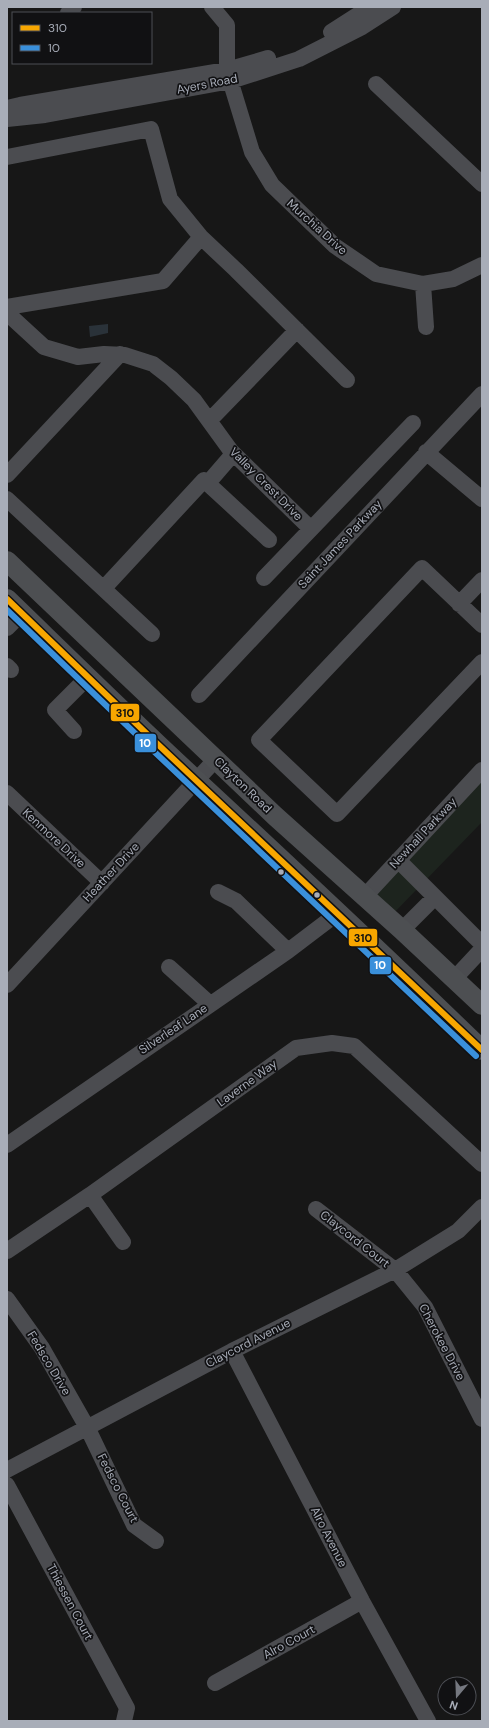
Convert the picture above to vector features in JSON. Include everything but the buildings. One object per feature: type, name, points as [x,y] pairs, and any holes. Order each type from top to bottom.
[{"type":"main road","name":"Clayton Road","points":[[7,561],[275,816],[455,978],[482,1005]]},
{"type":"main road","points":[[7,599],[197,781],[381,952],[482,1050]]},
{"type":"main road","points":[[292,870],[305,876],[324,877],[351,898],[365,896],[364,911],[371,920],[371,935],[381,952]]},
{"type":"street","name":"Murchia Drive","points":[[212,7],[227,25],[229,76],[252,152],[272,186],[335,246],[376,274],[423,284],[453,279],[482,265]]},
{"type":"street","name":"Ayers Road","points":[[7,108],[229,76],[299,50],[370,7]]},
{"type":"street","name":"Ayers Road","points":[[7,119],[45,115],[229,76],[299,59],[362,27],[393,7]]},
{"type":"street","points":[[376,84],[482,184]]},
{"type":"street","points":[[7,157],[151,129],[170,199],[201,237],[347,380]]},
{"type":"street","points":[[7,307],[163,281],[201,237]]},
{"type":"street","points":[[423,284],[426,327]]},
{"type":"street","name":"Valley Crest Drive","points":[[7,313],[44,347],[78,357],[120,354],[138,358],[153,364],[171,378],[194,400],[233,454],[311,529]]},
{"type":"street","points":[[209,421],[297,330]]},
{"type":"street","points":[[7,475],[120,354]]},
{"type":"street","name":"Saint James Parkway","points":[[199,695],[482,394]]},
{"type":"street","points":[[264,578],[413,423]]},
{"type":"street","points":[[426,452],[482,499]]},
{"type":"street","points":[[208,483],[233,454]]},
{"type":"street","points":[[104,588],[204,480],[269,540]]},
{"type":"street","points":[[7,499],[152,634]]},
{"type":"street","points":[[482,625],[422,568],[260,740],[337,814],[482,662]]},
{"type":"street","points":[[459,604],[482,580]]},
{"type":"street","points":[[7,628],[22,613]]},
{"type":"street","points":[[74,731],[55,710],[88,677]]},
{"type":"street","name":"Heather Drive","points":[[7,985],[216,759]]},
{"type":"street","name":"Newhall Parkway","points":[[365,896],[482,770]]},
{"type":"street","name":"Kenmore Drive","points":[[7,793],[102,882]]},
{"type":"street","points":[[398,860],[482,944]]},
{"type":"street","points":[[218,892],[236,901],[288,951]]},
{"type":"street","points":[[402,930],[435,897]]},
{"type":"street","name":"Silverleaf Lane","points":[[7,1145],[288,951],[338,913]]},
{"type":"street","points":[[455,978],[482,949]]},
{"type":"street","points":[[169,967],[210,1004]]},
{"type":"street","name":"Laverne Way","points":[[7,1251],[90,1195],[296,1048],[332,1042],[354,1046],[482,1164]]},
{"type":"street","points":[[90,1195],[123,1242]]},
{"type":"street","name":"Claycord Avenue","points":[[7,1470],[88,1429],[232,1350],[395,1270],[458,1231],[482,1207]]},
{"type":"street","name":"Claycord Court","points":[[316,1209],[395,1270]]},
{"type":"street","name":"Cherokee Drive","points":[[395,1270],[425,1307],[482,1419]]},
{"type":"street","name":"Fedsco Drive","points":[[7,1299],[42,1348],[88,1429]]},
{"type":"street","name":"Alro Avenue","points":[[232,1350],[362,1601],[428,1721]]},
{"type":"street","name":"Fedsco Court","points":[[88,1429],[134,1525],[156,1541]]},
{"type":"street","name":"Thiessen Court","points":[[7,1485],[127,1708],[124,1721]]},
{"type":"street","name":"Alro Court","points":[[215,1683],[362,1601]]},
{"type":"shaded area","points":[[108,324],[108,333],[90,337],[89,326]]},
{"type":"shaded area","points":[[482,770],[482,822],[389,918],[365,896]]},
{"type":"transit line","name":"310","points":[[7,599],[149,736],[482,1050]]},
{"type":"transit line","name":"10","points":[[7,610],[144,742],[476,1056]]}]
